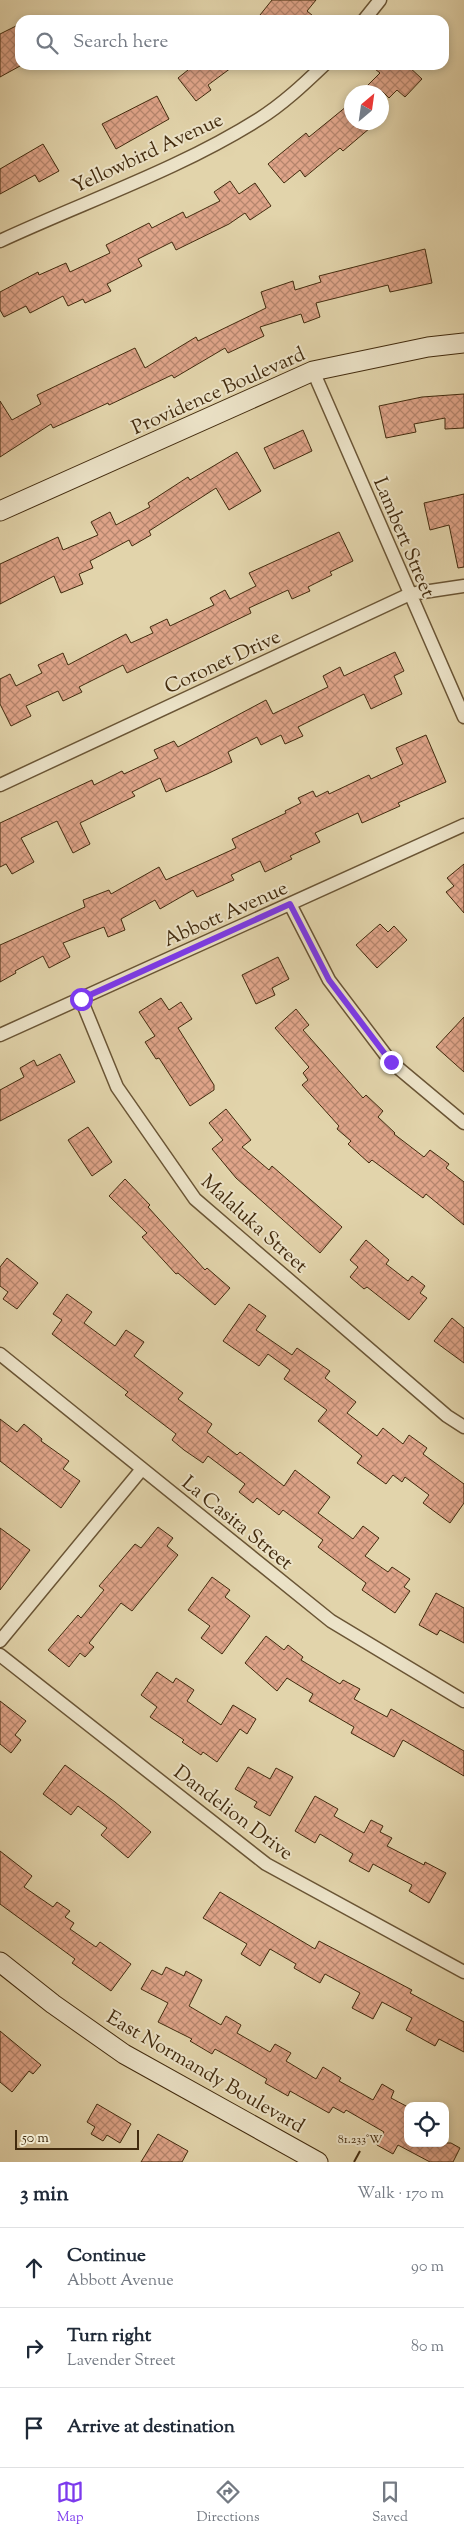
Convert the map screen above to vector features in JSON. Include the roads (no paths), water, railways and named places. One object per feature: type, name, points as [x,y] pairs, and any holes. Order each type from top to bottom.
[{"type":"main road","name":"Providence Boulevard","points":[[0,511],[313,371],[428,347],[464,342]]},
{"type":"main road","name":"East Normandy Boulevard","points":[[0,1962],[53,2004],[124,2054],[318,2162]]},
{"type":"street","points":[[368,15],[380,0]]},
{"type":"street","name":"Yellowbird Avenue","points":[[0,241],[198,154],[260,118],[297,90],[319,70]]},
{"type":"street","name":"Lambert Street","points":[[313,371],[464,717]]},
{"type":"street","name":"Coronet Drive","points":[[0,785],[410,594],[464,586]]},
{"type":"street","name":"Abbott Avenue","points":[[0,1035],[464,825]]},
{"type":"street","points":[[290,904],[329,980],[391,1062],[464,1122]]},
{"type":"street","name":"Malaluka Street","points":[[81,999],[117,1087],[195,1199],[447,1416],[464,1427]]},
{"type":"street","name":"La Casita Street","points":[[0,1354],[331,1621],[426,1681],[464,1701]]},
{"type":"street","points":[[0,1641],[142,1469]]},
{"type":"street","name":"Dandelion Drive","points":[[0,1655],[266,1864],[464,1972]]}]
